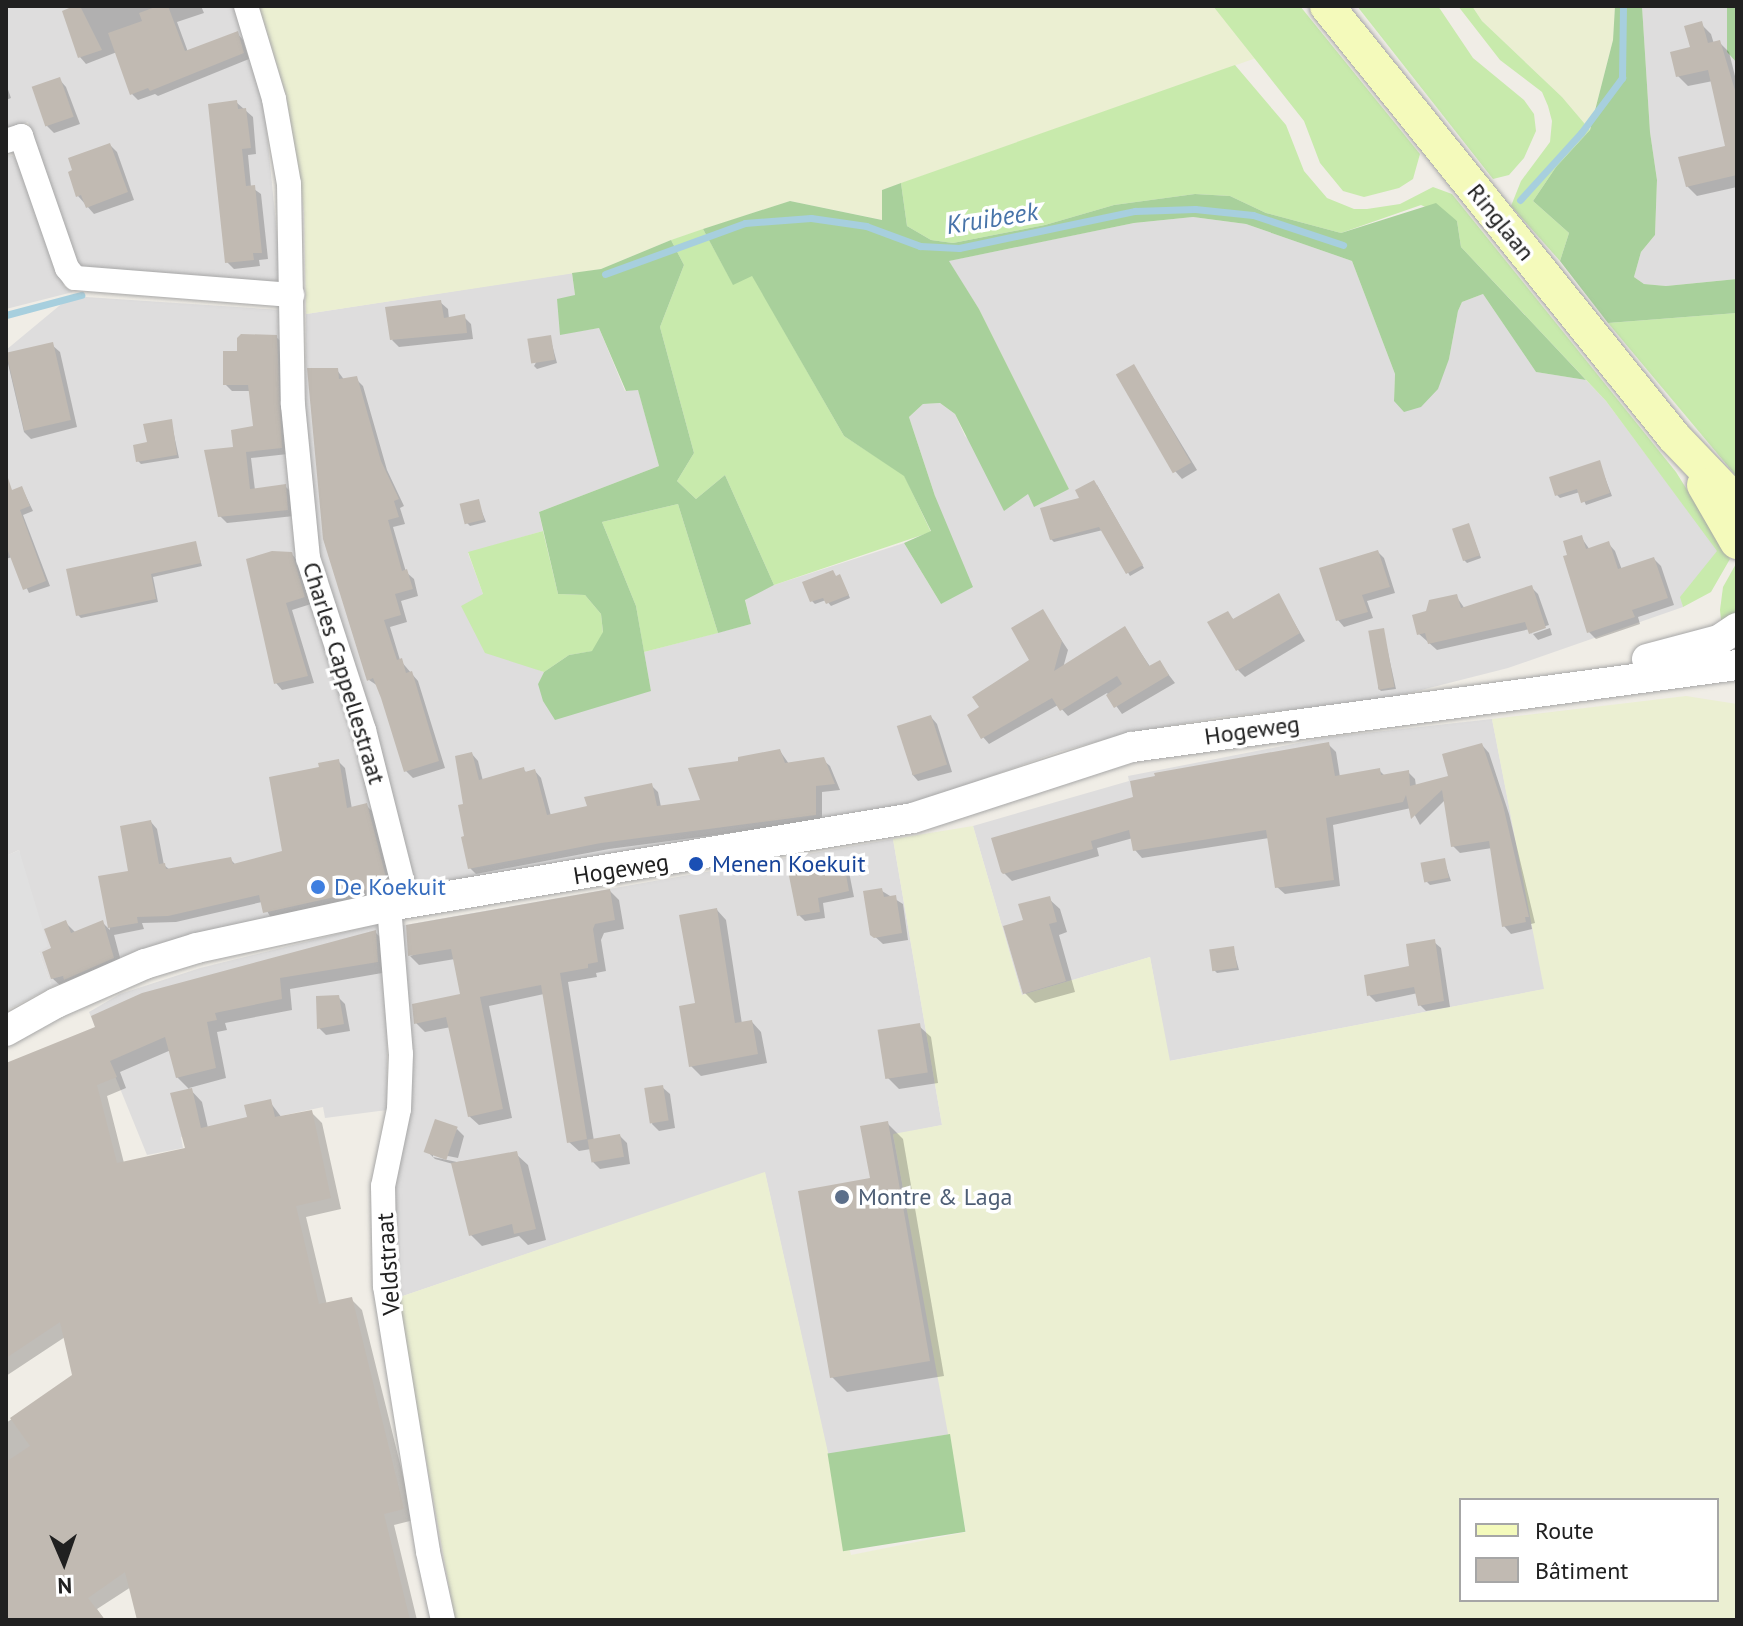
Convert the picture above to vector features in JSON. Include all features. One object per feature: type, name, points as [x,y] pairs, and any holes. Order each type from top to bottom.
[{"type":"main road","name":"Ringlaan","points":[[1327,6],[1674,437],[1737,503]]},
{"type":"main road","name":"Ringlaan","points":[[1674,437],[1737,542]]},
{"type":"street","name":"Charles Cappellestraat","points":[[246,6],[263,58],[284,151],[292,295],[293,405],[308,558],[364,730],[398,905]]},
{"type":"street","points":[[6,141],[21,136],[67,268],[75,278],[292,295]]},
{"type":"street","name":"Hogeweg","points":[[1530,691],[1719,640],[1737,628]]},
{"type":"street","name":"Hogeweg","points":[[6,1031],[56,1003],[145,964],[197,948],[398,905],[913,818],[1132,747],[1737,665]]},
{"type":"street","name":"Veldstraat","points":[[398,905],[401,1054],[399,1109],[383,1186],[385,1286],[428,1552],[443,1620]]},
{"type":"shaded area","points":[[6,6],[237,6],[261,74],[282,284],[78,266],[28,122],[6,130]]},
{"type":"shaded area","points":[[1642,6],[1727,6],[1727,52],[1737,63],[1737,279],[1666,286],[1644,284],[1634,277],[1641,252],[1655,235],[1657,180],[1650,132]]},
{"type":"shaded area","points":[[6,155],[13,156],[22,167],[64,286],[73,292],[6,309]]},
{"type":"shaded area","points":[[1193,217],[1246,224],[1352,261],[1395,374],[1394,401],[1449,359],[1462,302],[1483,294],[1536,372],[1586,380],[1606,401],[1718,551],[1681,597],[1683,607],[1508,668],[1378,701],[1221,717],[1130,733],[1058,752],[917,803],[414,891],[317,551],[305,423],[306,314],[572,273],[575,295],[560,334],[599,328],[625,391],[638,389],[659,466],[539,512],[543,531],[468,553],[483,594],[518,662],[544,672],[538,684],[651,691],[644,652],[751,624],[745,599],[774,585],[904,543],[941,604],[935,496],[909,417],[923,404],[940,403],[955,414],[965,436],[1028,494],[1069,489],[979,309],[948,261],[1134,223]]},
{"type":"shaded area","points":[[71,296],[281,310],[283,421],[399,892],[249,921],[144,950],[52,987],[39,952],[19,850],[6,856],[6,350]]},
{"type":"shaded area","points":[[1492,719],[1545,989],[1169,1061],[1150,957],[1022,995],[973,826],[1129,781],[1128,776],[1329,737]]},
{"type":"shaded area","points":[[893,839],[942,1125],[893,1135],[950,1434],[828,1455],[765,1173],[397,1298],[394,1176],[399,926]]},
{"type":"shaded area","points":[[19,850],[48,946],[39,952],[52,987],[6,1011],[6,856]]},
{"type":"shaded area","points":[[382,923],[387,987],[387,1110],[325,1118],[323,1107],[181,1137],[183,1148],[147,1155],[89,1012],[120,994],[200,968]]},
{"type":"green space","points":[[259,6],[1213,6],[1256,58],[882,190],[883,220],[790,201],[671,240],[601,269],[306,314],[304,212],[297,162],[286,95]]},
{"type":"green space","points":[[1213,6],[1300,6],[1420,154],[1413,179],[1399,188],[1364,197],[1343,191],[1320,163],[1304,121]]},
{"type":"green space","points":[[1357,6],[1438,6],[1473,58],[1524,100],[1534,114],[1536,131],[1524,158],[1509,175],[1493,179]]},
{"type":"green space","points":[[1458,6],[1472,6],[1482,21],[1562,97],[1590,130],[1556,167],[1533,201],[1569,233],[1560,261],[1511,206],[1521,181],[1550,142],[1552,121],[1548,106],[1542,92],[1500,60]]},
{"type":"green space","points":[[1472,6],[1615,6],[1613,40],[1590,130],[1562,97],[1482,21]]},
{"type":"green space","points":[[1615,6],[1642,6],[1650,132],[1657,180],[1655,235],[1641,252],[1634,277],[1644,284],[1666,286],[1737,279],[1737,313],[1608,323],[1560,261],[1569,233],[1533,201],[1556,167],[1590,130],[1613,40]]},
{"type":"green space","points":[[1727,6],[1737,6],[1737,63],[1727,52]]},
{"type":"green space","points":[[1235,65],[1286,125],[1304,171],[1327,198],[1354,209],[1367,209],[1400,204],[1433,187],[1452,194],[1676,472],[1730,559],[1711,592],[1683,607],[1680,597],[1717,551],[1606,401],[1461,247],[1457,221],[1421,205],[1341,233],[1266,213],[1230,196],[1195,194],[1114,205],[1045,225],[953,243],[931,240],[907,226],[901,183]]},
{"type":"green space","points":[[901,183],[907,226],[931,240],[953,243],[1045,225],[1114,205],[1195,194],[1230,196],[1266,213],[1341,233],[1436,203],[1457,221],[1461,247],[1586,380],[1536,372],[1483,294],[1462,302],[1449,359],[1438,389],[1421,407],[1404,412],[1394,401],[1395,374],[1352,261],[1246,224],[1193,217],[1134,223],[949,261],[979,309],[1069,489],[1034,507],[1028,494],[1004,511],[955,414],[940,403],[923,404],[909,417],[935,496],[973,587],[941,604],[904,543],[931,531],[904,476],[844,436],[752,276],[733,285],[703,229],[790,201],[882,220],[882,190]]},
{"type":"green space","points":[[703,229],[733,284],[752,275],[844,436],[904,475],[931,532],[774,585],[725,475],[696,499],[677,481],[694,453],[660,327],[684,265],[671,240]]},
{"type":"green space","points":[[671,240],[684,265],[660,327],[694,453],[677,481],[696,499],[725,475],[774,585],[745,600],[751,624],[718,633],[678,504],[602,522],[636,606],[651,691],[555,720],[543,701],[538,684],[544,672],[569,655],[592,651],[603,632],[601,614],[585,595],[558,594],[539,512],[659,466],[638,390],[626,391],[599,328],[560,335],[557,299],[575,295],[572,273],[601,269]]},
{"type":"green space","points":[[1737,313],[1737,477],[1608,323]]},
{"type":"green space","points":[[678,504],[718,633],[644,652],[636,606],[602,522]]},
{"type":"green space","points":[[543,531],[558,594],[585,595],[601,614],[603,633],[593,651],[569,655],[544,672],[485,653],[461,606],[483,594],[468,552]]},
{"type":"green space","points":[[1737,562],[1737,609],[1722,629],[1720,610],[1723,587]]},
{"type":"green space","points":[[1686,696],[1737,704],[1737,1620],[455,1620],[397,1298],[765,1172],[851,1555],[966,1532],[893,1134],[942,1125],[893,839],[973,826],[1022,995],[1150,957],[1170,1061],[1544,989],[1492,719]]},
{"type":"green space","points":[[950,1434],[965,1532],[843,1551],[828,1453]]},
{"type":"building","points":[[80,6],[102,50],[78,58],[62,11]]},
{"type":"building","points":[[168,6],[185,51],[238,31],[244,53],[150,91],[148,88],[130,95],[108,33],[142,21],[139,13]]},
{"type":"building","points":[[1702,21],[1708,43],[1720,40],[1737,97],[1737,175],[1686,187],[1678,157],[1725,146],[1708,70],[1676,77],[1670,52],[1690,47],[1684,26]]},
{"type":"building","points":[[60,77],[74,117],[45,126],[32,87]]},
{"type":"building","points":[[237,100],[238,109],[246,108],[251,148],[242,149],[246,186],[255,185],[262,253],[253,253],[254,260],[225,263],[208,104]]},
{"type":"building","points":[[110,143],[128,192],[86,208],[81,195],[76,197],[68,172],[72,170],[68,158]]},
{"type":"building","points":[[441,300],[444,318],[465,314],[467,333],[390,340],[385,307]]},
{"type":"building","points":[[241,334],[277,335],[282,448],[246,452],[250,489],[286,484],[288,510],[218,517],[204,450],[233,447],[231,430],[253,426],[248,385],[223,385],[223,351],[237,351],[237,338]]},
{"type":"building","points":[[551,335],[555,360],[531,363],[527,339]]},
{"type":"building","points":[[53,342],[71,420],[24,431],[6,353]]},
{"type":"building","points":[[1134,364],[1191,463],[1173,473],[1116,374]]},
{"type":"building","points":[[307,368],[338,368],[339,379],[357,376],[381,461],[399,499],[394,501],[399,517],[388,520],[402,571],[407,569],[413,589],[395,594],[401,615],[384,620],[397,660],[402,658],[406,673],[412,671],[439,761],[404,772],[373,678],[367,681],[323,539]]},
{"type":"building","points":[[172,419],[177,455],[136,462],[133,445],[147,442],[143,424]]},
{"type":"building","points":[[1600,460],[1610,493],[1581,503],[1577,489],[1555,496],[1549,477]]},
{"type":"building","points":[[8,478],[12,490],[22,486],[30,506],[20,510],[46,581],[23,590],[6,546]]},
{"type":"building","points":[[1094,480],[1143,565],[1126,574],[1099,527],[1050,540],[1040,508],[1079,498],[1075,490]]},
{"type":"building","points":[[479,499],[484,519],[465,524],[460,504]]},
{"type":"building","points":[[1469,523],[1480,555],[1463,561],[1452,529]]},
{"type":"building","points":[[1582,535],[1586,549],[1609,541],[1618,569],[1654,557],[1668,598],[1632,610],[1635,617],[1587,633],[1563,556],[1567,555],[1563,541]]},
{"type":"building","points":[[196,541],[201,563],[151,574],[156,599],[76,616],[66,569]]},
{"type":"building","points":[[1378,550],[1390,587],[1362,595],[1368,612],[1336,621],[1319,568]]},
{"type":"building","points":[[272,551],[292,552],[305,597],[286,603],[308,676],[274,684],[246,559]]},
{"type":"building","points":[[833,570],[836,576],[840,574],[849,595],[826,604],[823,598],[810,602],[802,582]]},
{"type":"building","points":[[1532,585],[1546,628],[1529,634],[1525,622],[1428,644],[1425,633],[1417,635],[1412,615],[1426,611],[1429,600],[1457,594],[1461,608]]},
{"type":"building","points":[[1279,593],[1300,633],[1236,671],[1207,622],[1228,611],[1233,619]]},
{"type":"building","points":[[1043,609],[1062,641],[1054,671],[1125,626],[1149,666],[1160,660],[1169,675],[1114,708],[1106,695],[1122,684],[1117,676],[1060,711],[1052,698],[981,739],[967,715],[979,707],[972,697],[1029,660],[1011,628]]},
{"type":"building","points":[[1384,628],[1394,687],[1379,690],[1368,631]]},
{"type":"building","points":[[931,715],[947,764],[913,776],[897,726]]},
{"type":"building","points":[[1329,742],[1335,776],[1380,768],[1381,775],[1409,770],[1410,786],[1448,776],[1442,754],[1482,743],[1503,805],[1529,917],[1525,917],[1526,922],[1502,927],[1489,841],[1451,847],[1442,790],[1411,819],[1406,795],[1403,802],[1326,818],[1334,880],[1275,888],[1266,830],[1133,851],[1129,830],[1091,841],[1093,849],[1003,874],[1001,872],[991,838],[1133,797],[1130,781],[1155,776],[1154,773]]},
{"type":"building","points":[[780,749],[785,763],[824,757],[835,784],[816,786],[816,815],[601,843],[468,869],[461,837],[464,836],[458,805],[463,804],[455,756],[472,752],[479,780],[524,767],[525,772],[535,769],[547,815],[587,806],[584,797],[652,783],[657,806],[700,800],[688,768],[738,761],[738,757]]},
{"type":"building","points":[[339,759],[347,808],[367,803],[388,885],[263,913],[259,895],[168,916],[137,917],[138,923],[108,928],[98,876],[128,871],[120,826],[151,820],[159,864],[165,863],[166,869],[231,857],[233,864],[282,851],[269,777],[319,767],[318,763]]},
{"type":"building","points":[[843,858],[849,891],[818,898],[820,912],[797,916],[788,871]]},
{"type":"building","points":[[1445,858],[1449,878],[1424,882],[1420,863]]},
{"type":"building","points":[[882,888],[884,897],[896,895],[902,933],[874,938],[870,935],[863,891]]},
{"type":"building","points":[[610,889],[615,920],[595,924],[593,929],[598,962],[588,964],[588,968],[560,973],[587,1139],[567,1143],[541,985],[480,997],[503,1109],[468,1117],[446,1017],[414,1024],[412,1004],[460,994],[451,949],[408,956],[406,925]]},
{"type":"building","points":[[1050,896],[1057,922],[1049,924],[1066,981],[1023,994],[1003,926],[1023,920],[1018,904]]},
{"type":"building","points":[[717,908],[735,1023],[752,1020],[758,1054],[689,1067],[679,1006],[695,1003],[679,915]]},
{"type":"building","points":[[66,920],[71,933],[103,920],[114,958],[64,980],[63,976],[51,979],[42,952],[51,948],[44,929]]},
{"type":"building","points":[[376,930],[378,962],[280,978],[282,999],[215,1013],[217,1020],[207,1022],[216,1068],[176,1078],[165,1037],[110,1061],[117,1077],[97,1085],[117,1163],[185,1148],[170,1093],[192,1088],[201,1128],[247,1117],[244,1105],[271,1099],[275,1117],[312,1110],[331,1198],[296,1206],[319,1304],[352,1297],[404,1509],[384,1514],[410,1620],[137,1620],[125,1572],[88,1598],[105,1620],[6,1620],[6,1462],[30,1446],[10,1418],[72,1375],[60,1322],[6,1358],[6,1063],[95,1027],[91,1016],[142,993]]},
{"type":"building","points":[[1435,939],[1444,1001],[1418,1006],[1414,987],[1367,996],[1364,975],[1409,966],[1406,944]]},
{"type":"building","points":[[1234,946],[1237,968],[1212,971],[1209,949]]},
{"type":"building","points":[[339,995],[344,1024],[317,1029],[316,996]]},
{"type":"building","points":[[920,1023],[928,1072],[885,1079],[878,1030]]},
{"type":"building","points":[[663,1085],[669,1121],[650,1124],[644,1088]]},
{"type":"building","points":[[435,1119],[458,1127],[446,1160],[424,1152]]},
{"type":"building","points":[[888,1121],[930,1361],[830,1378],[798,1191],[870,1178],[860,1126]]},
{"type":"building","points":[[620,1134],[624,1157],[591,1162],[588,1140]]},
{"type":"building","points":[[517,1151],[536,1229],[514,1234],[512,1224],[469,1236],[451,1163]]},
{"type":"waterway","name":"Kruibeek","points":[[1520,200],[1581,133],[1622,78],[1623,6]]},
{"type":"waterway","name":"Kruibeek","points":[[605,274],[745,223],[811,218],[866,226],[920,246],[959,248],[1135,211],[1195,209],[1253,215],[1343,245]]},
{"type":"waterway","name":"Kruibeek","points":[[6,315],[81,295]]},
{"type":"place","name":"Menen Koekuit","points":[[696,864]]},
{"type":"place","name":"De Koekuit","points":[[318,887]]},
{"type":"place","name":"Montre & Laga","points":[[842,1197]]}]
